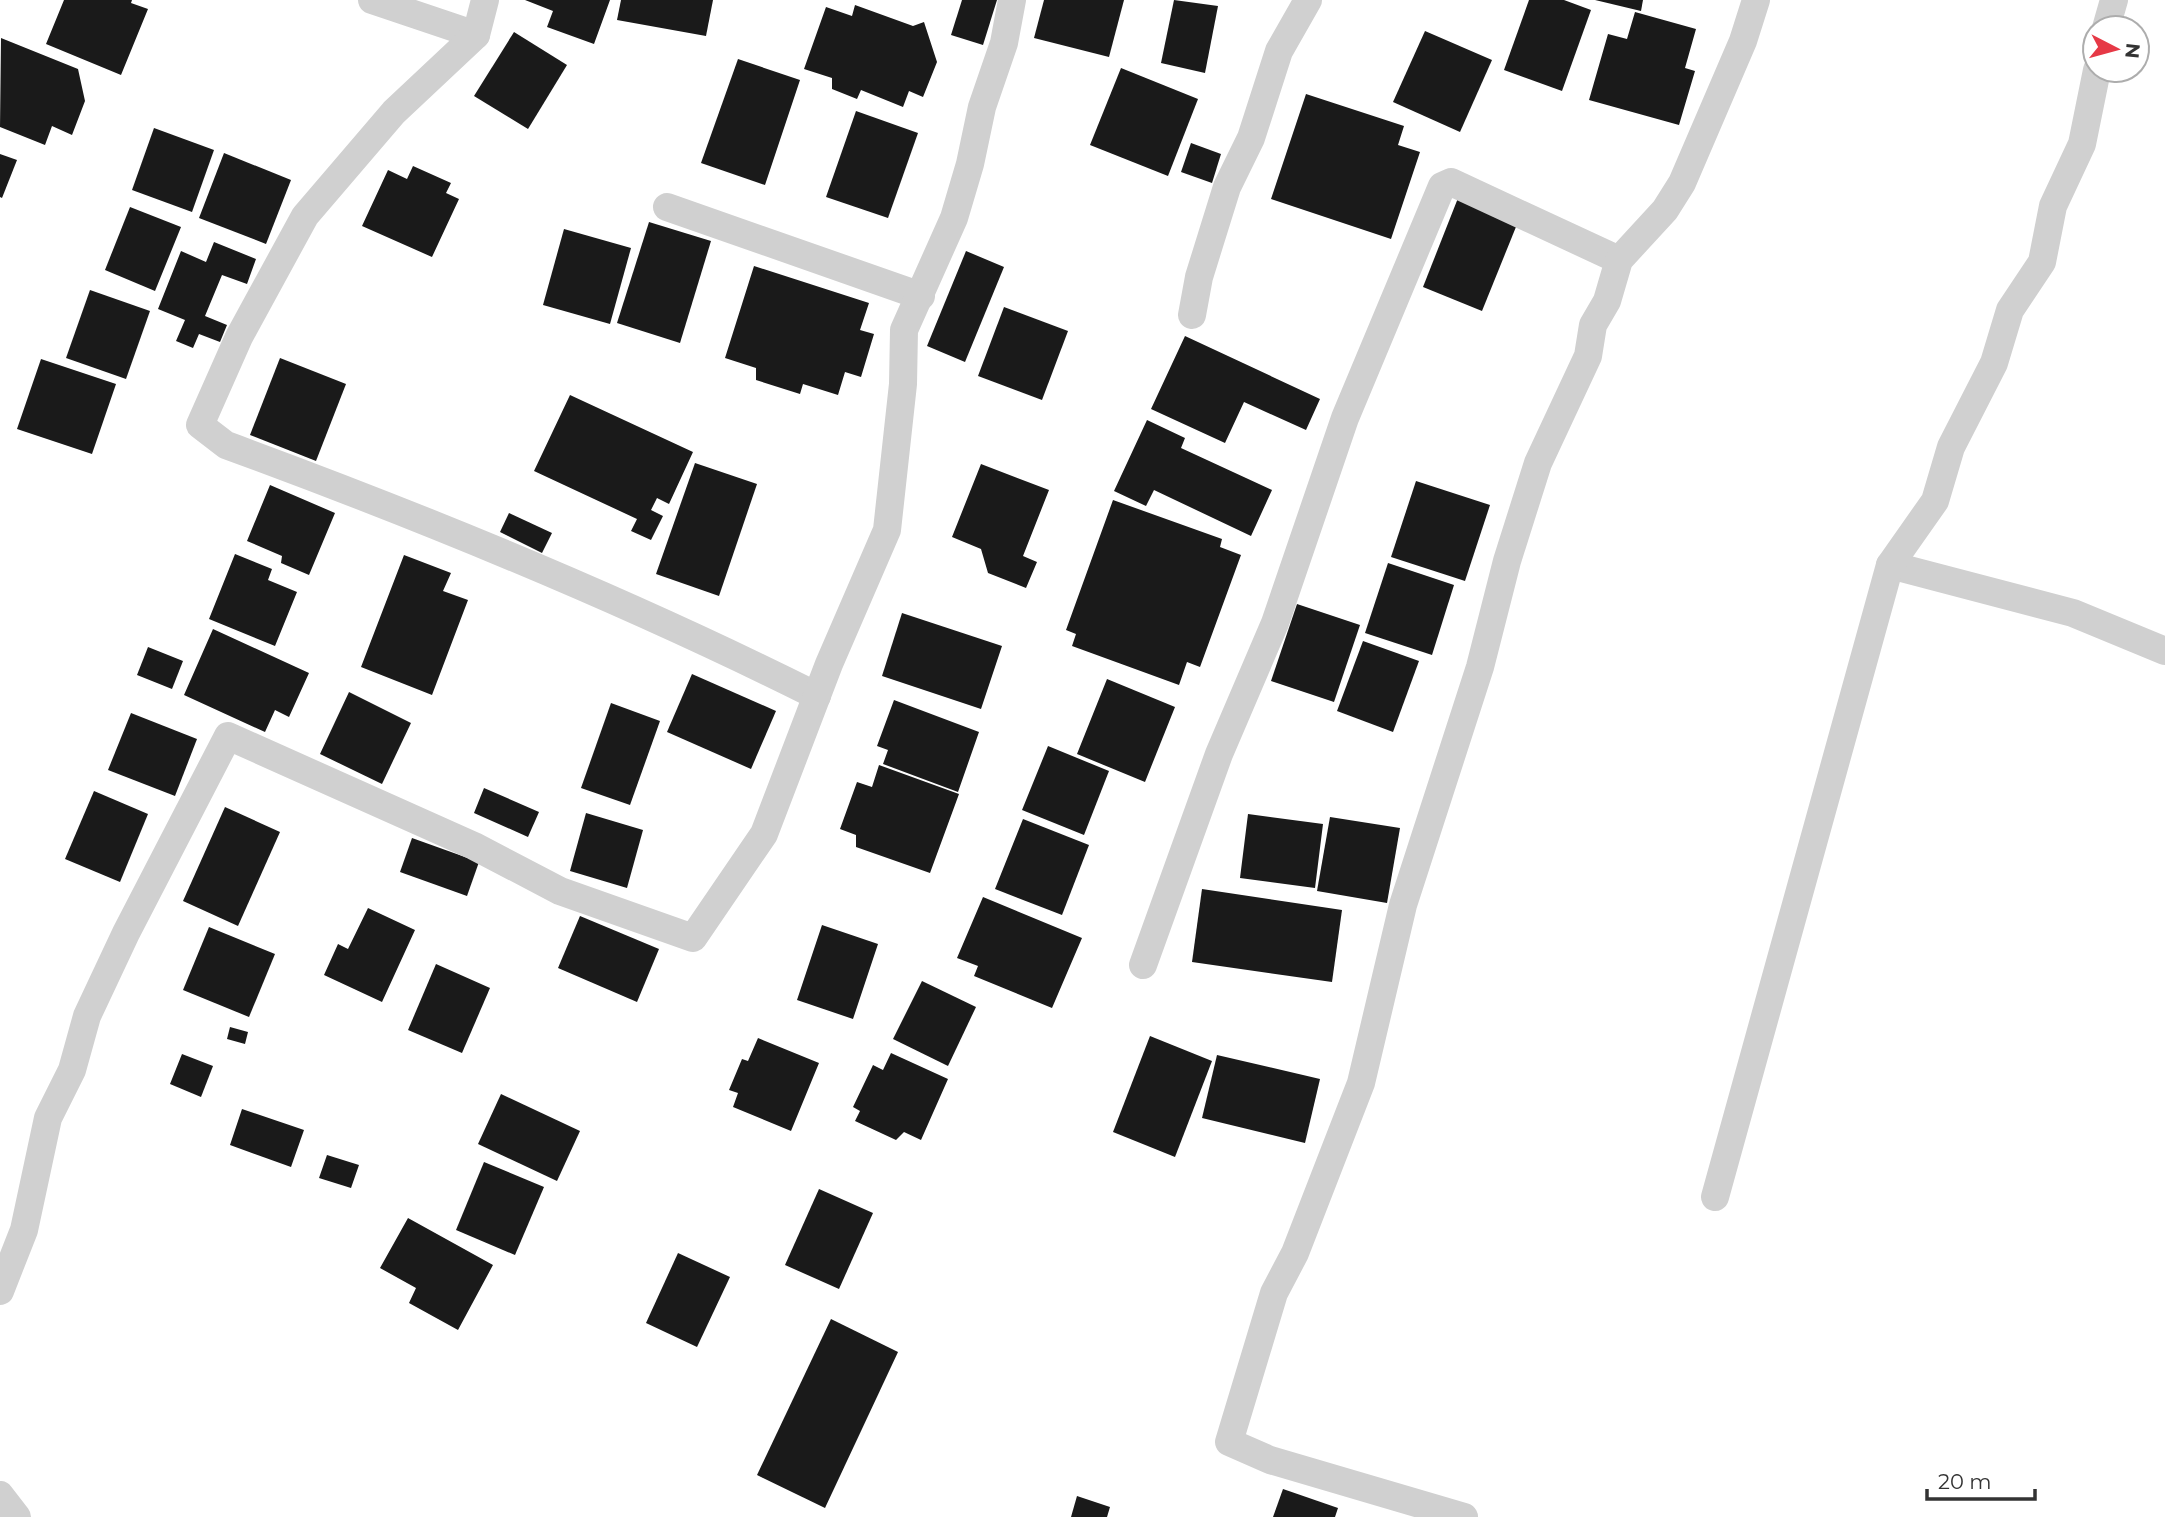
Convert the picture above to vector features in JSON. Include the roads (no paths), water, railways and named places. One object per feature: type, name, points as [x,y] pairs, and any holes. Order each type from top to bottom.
[{"type":"street","points":[[372,0],[476,35]]},
{"type":"street","points":[[485,0],[476,35],[394,112],[305,216],[239,337],[200,425],[226,445],[475,539],[700,637],[817,696]]},
{"type":"street","points":[[0,1291],[24,1230],[48,1118],[72,1070],[87,1016],[126,933],[228,736],[474,846],[559,891],[693,938],[764,834],[817,696],[887,530],[903,384],[904,330],[954,218],[970,164],[982,107],[1004,43],[1012,0]]},
{"type":"street","points":[[1192,315],[1199,277],[1227,187],[1251,138],[1279,51],[1308,0]]},
{"type":"street","points":[[1464,1517],[1269,1460],[1229,1442],[1274,1293],[1295,1253],[1361,1083],[1404,905],[1480,667],[1527,494],[1538,463],[1588,356],[1593,325],[1607,301],[1619,260],[1665,210],[1682,183],[1743,41],[1756,0]]},
{"type":"street","points":[[1715,1197],[1890,565],[1935,501],[1951,447],[1994,363],[2010,310],[2042,262],[2053,206],[2082,144],[2094,84]]},
{"type":"street","points":[[1143,965],[1219,754],[1275,623],[1345,418],[1442,186],[1451,182],[1619,260]]},
{"type":"street","points":[[667,207],[921,296]]},
{"type":"street","points":[[1890,565],[2073,612],[2165,651]]},
{"type":"street","points":[[0,1495],[17,1517]]}]
